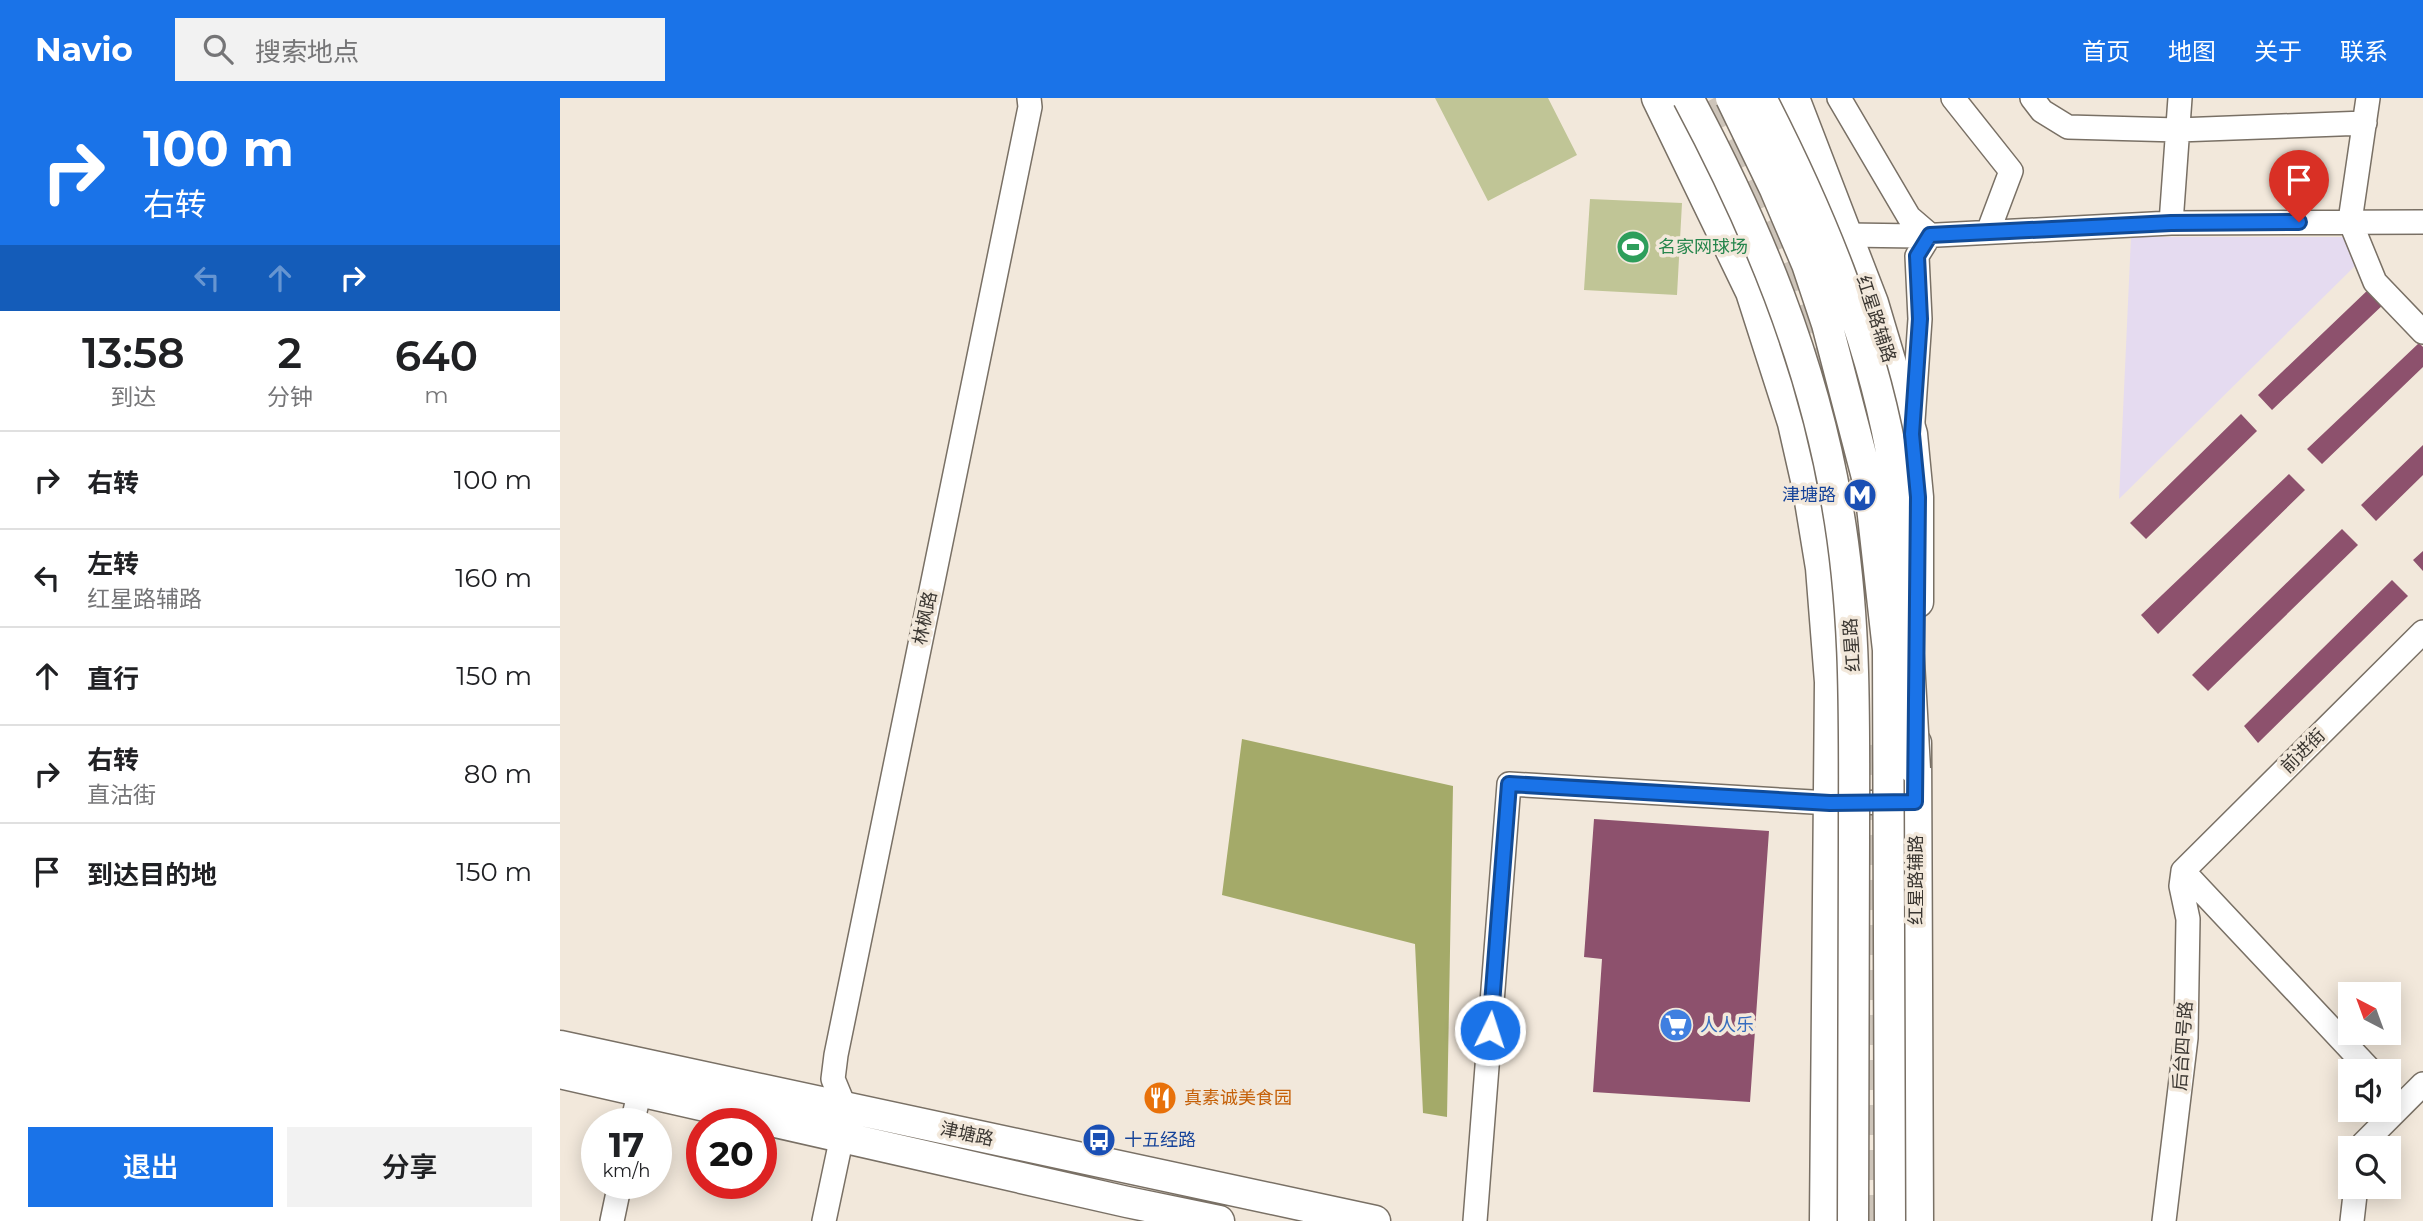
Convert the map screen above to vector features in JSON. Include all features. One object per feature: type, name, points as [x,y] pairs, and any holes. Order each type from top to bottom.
[{"type":"main road","points":[[1657,98],[1751,292],[1793,423],[1808,489],[1821,568],[1830,682],[1830,754],[1853,811],[1823,1214]]},
{"type":"main road","name":"红星路","points":[[1688,98],[1729,174],[1768,264],[1808,379],[1837,505],[1854,656],[1853,1221]]},
{"type":"main road","name":"红星路","points":[[1731,98],[1775,189],[1807,264],[1827,324],[1870,489],[1888,650],[1912,1220]]},
{"type":"main road","points":[[1761,98],[1820,221],[1871,365],[1885,427],[1901,524],[1915,769]]},
{"type":"main road","name":"红星路辅路","points":[[1794,98],[1873,303],[1912,434],[1918,497],[1912,1220]]},
{"type":"main road","name":"津塘路","points":[[560,1046],[1127,1202],[1219,1221]]},
{"type":"main road","name":"津塘路","points":[[560,1073],[640,1090],[843,1122],[1375,1221]]},
{"type":"street","name":"林枫路","points":[[843,1122],[833,1079],[836,1055],[1030,107],[1029,98]]},
{"type":"street","points":[[1839,98],[1909,217],[1930,235]]},
{"type":"street","points":[[2032,98],[2042,111],[2068,127],[2178,130],[2365,123]]},
{"type":"street","points":[[2171,223],[2180,98]]},
{"type":"street","points":[[2368,98],[2350,221],[2375,282],[2423,332]]},
{"type":"street","points":[[1961,100],[2011,171],[1988,232]]},
{"type":"street","points":[[1847,236],[1930,235],[2171,223],[2423,222]]},
{"type":"street","points":[[1912,434],[1920,319],[1917,256],[1930,235]]},
{"type":"street","name":"前进街","points":[[2183,871],[2418,647]]},
{"type":"street","points":[[1475,1221],[1509,784],[1853,811],[1915,802]]},
{"type":"street","points":[[2183,871],[2360,1059]]},
{"type":"street","name":"后台四号路","points":[[2164,1221],[2186,1038],[2188,919],[2182,886],[2183,871]]},
{"type":"street","points":[[2401,1094],[2423,1084]]},
{"type":"street","points":[[636,1108],[640,1090]]},
{"type":"street","points":[[824,1221],[843,1122]]},
{"type":"street","points":[[612,1221],[617,1199]]},
{"type":"street","points":[[2352,1221],[2355,1199]]},
{"type":"shaded area","points":[[2131,237],[2356,237],[2357,264],[2119,499]]},
{"type":"green space","points":[[1435,98],[1548,98],[1577,155],[1488,201]]},
{"type":"green space","name":"名家网球场","points":[[1590,199],[1682,203],[1677,295],[1584,290]]},
{"type":"green space","points":[[1242,739],[1453,786],[1447,1117],[1423,1113],[1415,944],[1222,895]]},
{"type":"building","points":[[2371,287],[2386,302],[2272,410],[2258,395]]},
{"type":"building","points":[[2419,343],[2423,347],[2423,367],[2322,464],[2307,449]]},
{"type":"building","points":[[2241,414],[2257,431],[2146,539],[2130,523]]},
{"type":"building","points":[[2423,445],[2423,475],[2376,521],[2361,505]]},
{"type":"building","points":[[2289,474],[2305,490],[2158,634],[2141,615]]},
{"type":"building","points":[[2342,529],[2358,545],[2208,691],[2192,675]]},
{"type":"building","points":[[2423,551],[2423,571],[2413,560]]},
{"type":"building","points":[[2392,580],[2408,596],[2258,743],[2244,726]]},
{"type":"building","name":"人人乐","points":[[1594,819],[1769,831],[1750,1102],[1593,1092],[1602,959],[1584,957]]},
{"type":"tunnel","points":[[1714,98],[1766,210],[1815,340],[1829,384],[1839,430],[1848,503]]},
{"type":"tunnel","points":[[1868,745],[1873,1221]]},
{"type":"place","name":"名家网球场","points":[[1633,247]]},
{"type":"place","name":"津塘路","points":[[1860,495]]},
{"type":"place","name":"人人乐","points":[[1676,1025]]},
{"type":"place","name":"真素诚美食园","points":[[1160,1098]]},
{"type":"place","name":"十五经路","points":[[1099,1140]]},
{"type":"route","points":[[1490,1030],[1509,784],[1830,803],[1915,802],[1918,497],[1912,434],[1920,319],[1917,256],[1930,235],[2171,223],[2299,222]]}]
